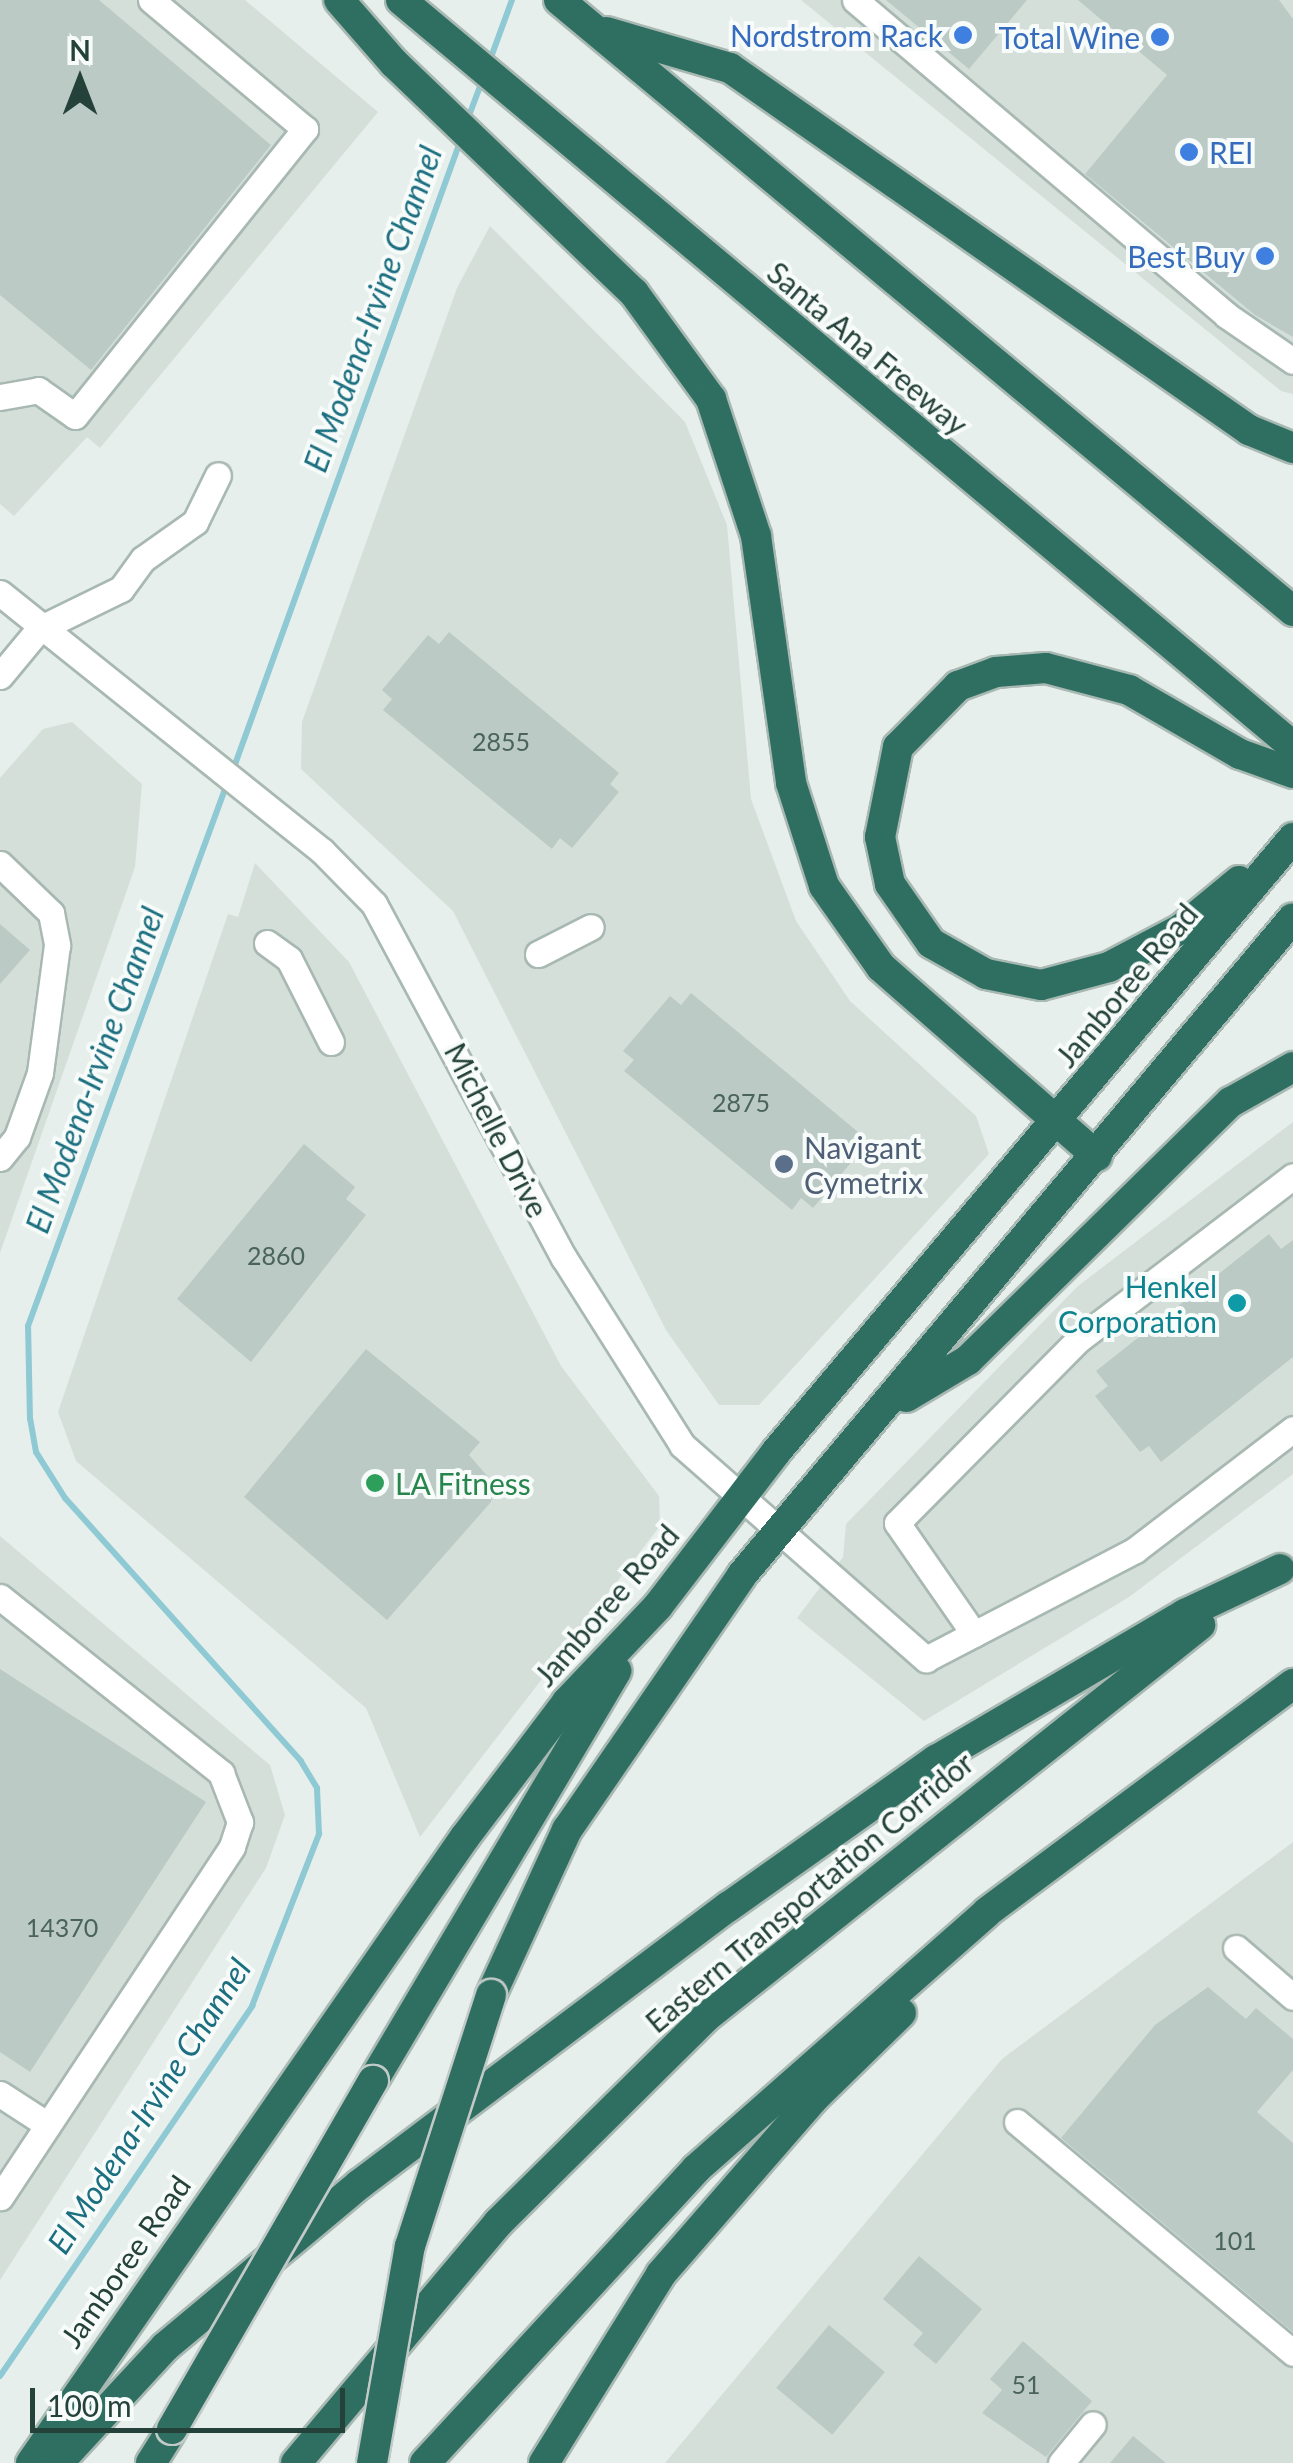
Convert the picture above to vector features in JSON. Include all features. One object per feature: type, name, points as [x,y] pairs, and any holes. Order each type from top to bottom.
[{"type":"highway","points":[[339,0],[394,63],[634,293],[711,399],[756,536],[790,784],[824,886],[881,968],[1096,1156]]},
{"type":"highway","points":[[559,0],[1293,611]]},
{"type":"highway","name":"Santa Ana Freeway","points":[[413,10],[1293,746]]},
{"type":"highway","points":[[588,24],[730,68],[1249,430],[1293,448]]},
{"type":"highway","points":[[1293,773],[1232,748],[1089,676],[1013,670],[958,686],[898,747],[880,837],[890,884],[932,942],[986,974],[1042,985],[1110,968],[1181,929],[1293,837]]},
{"type":"highway","name":"Jamboree Road","points":[[30,2463],[465,1836],[567,1702],[658,1606],[1293,837]]},
{"type":"highway","points":[[372,2463],[410,2246],[491,1995],[568,1830],[778,1534],[1293,918]]},
{"type":"highway","points":[[886,1409],[968,1360],[1231,1102],[1293,1067]]},
{"type":"highway","points":[[58,2463],[166,2347],[360,2184],[728,1908],[936,1760],[1185,1614],[1286,1565]]},
{"type":"highway","name":"Eastern Transportation Corridor","points":[[296,2463],[498,2223],[706,2017],[1117,1684],[1286,1565]]},
{"type":"highway","points":[[152,2463],[551,1771],[658,1606]]},
{"type":"highway","points":[[424,2463],[696,2169],[1063,1853],[1293,1684]]},
{"type":"highway","points":[[544,2463],[620,2328],[706,2218],[813,2099],[1063,1853]]},
{"type":"street","points":[[0,397],[38,390],[75,416],[306,129],[151,0]]},
{"type":"street","points":[[855,0],[1226,315],[1293,361]]},
{"type":"street","points":[[0,676],[40,629],[121,589],[143,559],[195,522],[218,475]]},
{"type":"street","name":"Michelle Drive","points":[[0,593],[251,800],[322,851],[374,904],[620,1354],[682,1444],[740,1503],[926,1659],[974,1634]]},
{"type":"street","points":[[0,864],[50,913],[57,946],[40,1073],[17,1137],[0,1158]]},
{"type":"street","points":[[538,954],[591,926]]},
{"type":"street","points":[[267,943],[289,959],[331,1042]]},
{"type":"street","points":[[1293,1176],[1078,1340],[897,1524],[974,1634],[1134,1550],[1293,1428]]},
{"type":"street","points":[[0,1596],[220,1773],[239,1806],[232,1848],[0,2197]]},
{"type":"street","points":[[1236,1948],[1293,1997]]},
{"type":"street","points":[[0,2094],[48,2124]]},
{"type":"street","points":[[1017,2122],[1293,2353]]},
{"type":"street","points":[[1061,2463],[1093,2424]]},
{"type":"shaded area","points":[[0,0],[245,0],[378,112],[100,448],[87,437],[14,516],[0,504]]},
{"type":"shaded area","points":[[801,0],[1293,0],[1293,394],[1281,391]]},
{"type":"shaded area","points":[[490,226],[685,422],[727,525],[751,799],[796,921],[850,1001],[976,1116],[989,1154],[759,1405],[719,1405],[666,1330],[453,911],[301,769],[302,722],[457,288]]},
{"type":"shaded area","points":[[72,722],[142,784],[135,867],[0,1253],[0,778],[43,729]]},
{"type":"shaded area","points":[[255,863],[349,962],[561,1366],[659,1496],[660,1526],[420,1837],[366,1708],[76,1461],[58,1412],[228,914],[238,917]]},
{"type":"shaded area","points":[[1293,1122],[1293,1474],[1129,1597],[924,1721],[797,1618],[843,1557],[846,1524],[1078,1286]]},
{"type":"shaded area","points":[[0,1536],[270,1765],[285,1815],[266,1868],[0,2280]]},
{"type":"shaded area","points":[[1293,1842],[1293,2463],[665,2463],[1002,2059]]},
{"type":"building","points":[[0,0],[99,0],[271,145],[91,370],[0,295]]},
{"type":"building","name":"Nordstrom Rack","points":[[886,0],[1027,0],[969,69]]},
{"type":"building","name":"REI","points":[[1078,0],[1279,0],[1293,19],[1293,337],[1255,315],[1085,174],[1167,75]]},
{"type":"building","points":[[449,632],[619,773],[610,784],[619,792],[572,848],[560,838],[552,849],[383,710],[392,699],[382,690],[428,635],[439,644]]},
{"type":"building","points":[[0,924],[30,950],[0,984]]},
{"type":"building","points":[[691,993],[858,1132],[848,1144],[859,1153],[813,1208],[801,1198],[792,1210],[624,1071],[634,1060],[623,1051],[670,996],[681,1005]]},
{"type":"building","points":[[304,1144],[355,1187],[346,1199],[366,1215],[251,1362],[177,1299]]},
{"type":"building","name":"Henkel Corporation","points":[[1269,1234],[1281,1249],[1293,1240],[1293,1357],[1161,1462],[1149,1446],[1140,1452],[1095,1396],[1108,1386],[1096,1371]]},
{"type":"building","name":"LA Fitness","points":[[366,1349],[480,1442],[469,1455],[495,1485],[491,1502],[387,1620],[244,1497]]},
{"type":"building","points":[[0,1669],[206,1802],[30,2072],[0,2052]]},
{"type":"building","points":[[1208,1987],[1246,2019],[1256,2008],[1293,2039],[1293,2070],[1257,2112],[1293,2143],[1293,2332],[1061,2138],[1155,2025]]},
{"type":"building","points":[[919,2256],[982,2309],[936,2364],[913,2345],[923,2333],[883,2299]]},
{"type":"building","points":[[829,2325],[885,2372],[832,2435],[776,2388]]},
{"type":"building","points":[[1023,2341],[1092,2401],[1046,2457],[982,2413],[1002,2390],[990,2379]]},
{"type":"building","points":[[1133,2436],[1166,2463],[1110,2463]]},
{"type":"waterway","name":"El Modena-Irvine Channel","points":[[490,60],[512,0]]},
{"type":"waterway","name":"El Modena-Irvine Channel","points":[[467,121],[482,81]]},
{"type":"waterway","name":"El Modena-Irvine Channel","points":[[233,770],[460,142]]},
{"type":"waterway","name":"El Modena-Irvine Channel","points":[[0,2376],[252,2006],[319,1834],[317,1788],[301,1761],[65,1498],[36,1452],[30,1419],[28,1326],[228,781]]},
{"type":"place","name":"Nordstrom Rack","points":[[963,35]]},
{"type":"place","name":"Total Wine","points":[[1160,37]]},
{"type":"place","name":"REI","points":[[1189,152]]},
{"type":"place","name":"Best Buy","points":[[1265,256]]},
{"type":"place","name":"Navigant Cymetrix","points":[[784,1164]]},
{"type":"place","name":"Henkel Corporation","points":[[1237,1303]]},
{"type":"place","name":"LA Fitness","points":[[375,1483]]}]
